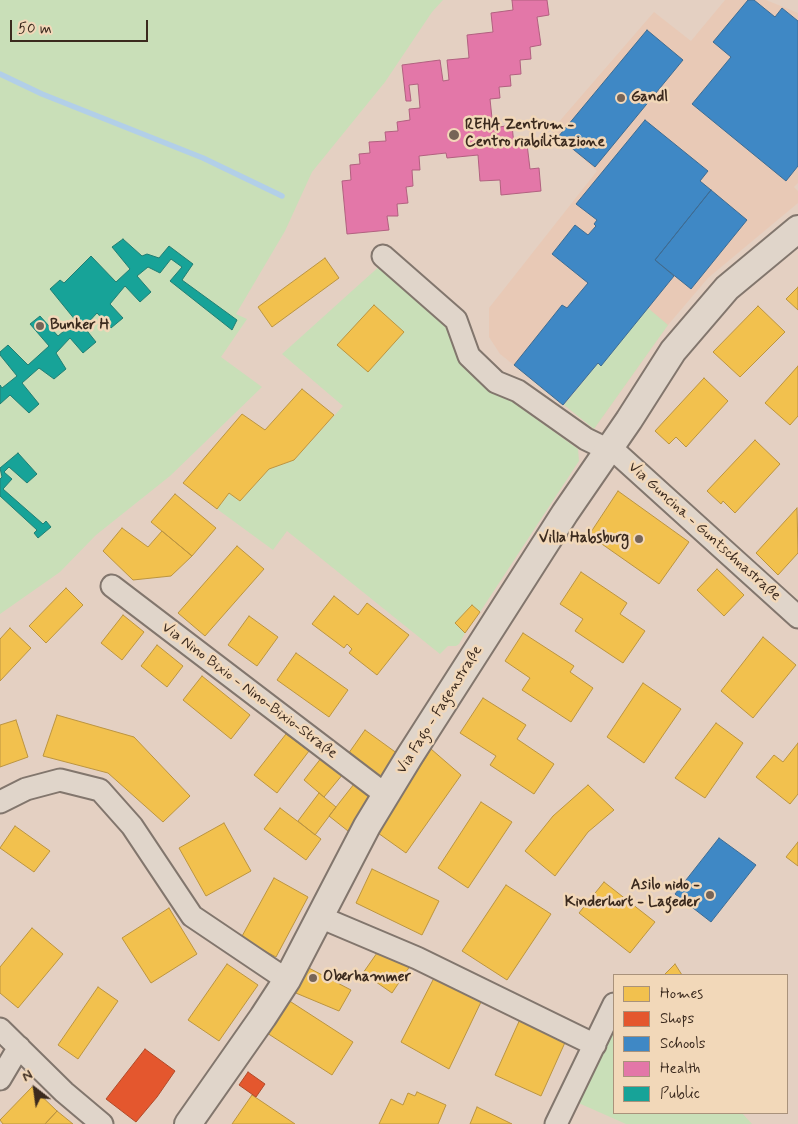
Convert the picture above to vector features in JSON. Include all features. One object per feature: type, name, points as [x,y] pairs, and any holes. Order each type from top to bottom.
[{"type":"street","name":"Via Fago - Fagenstraße","points":[[188,1124],[287,980],[367,826],[386,795],[565,513],[609,450],[673,351],[727,288],[798,229]]},
{"type":"street","points":[[383,256],[456,320],[469,356],[496,382],[518,391],[586,439],[609,450]]},
{"type":"street","name":"Via Guncina - Guntschnastraße","points":[[609,450],[628,463],[798,618]]},
{"type":"street","name":"Via Nino Bixio - Nino-Bixio-Straße","points":[[112,586],[386,795]]},
{"type":"street","points":[[0,802],[26,789],[60,780],[100,790],[132,826],[192,916],[287,980]]},
{"type":"street","points":[[320,917],[418,958],[595,1045]]},
{"type":"street","points":[[556,1124],[613,1006]]},
{"type":"street","points":[[0,1029],[64,1092],[102,1124]]},
{"type":"street","points":[[0,1079],[19,1047]]},
{"type":"shaded area","points":[[725,0],[766,0],[798,13],[798,183],[794,187],[798,191],[798,203],[708,278],[668,325],[594,429],[500,354],[489,337],[489,308],[597,171],[551,131],[654,12],[691,41]]},
{"type":"green space","points":[[0,0],[443,0],[432,12],[385,82],[312,172],[285,231],[236,314],[247,319],[221,357],[262,387],[170,476],[96,535],[60,572],[0,614]]},
{"type":"green space","points":[[383,263],[444,318],[464,367],[578,449],[579,461],[480,612],[472,605],[456,623],[465,633],[459,644],[448,646],[440,654],[287,531],[273,550],[217,509],[229,493],[240,501],[269,469],[294,460],[343,406],[282,354]]},
{"type":"green space","points":[[648,308],[668,325],[594,429],[564,405],[598,363],[601,365]]},
{"type":"green space","points":[[613,1020],[613,1114],[743,1114],[752,1124],[626,1124],[574,1101]]},
{"type":"building: Homes","points":[[325,258],[339,278],[272,327],[258,307]]},
{"type":"building: Homes","points":[[798,287],[798,310],[786,299]]},
{"type":"building: Homes","points":[[374,305],[404,332],[368,372],[337,345]]},
{"type":"building: Homes","points":[[758,306],[785,332],[740,377],[713,352]]},
{"type":"building: Homes","points":[[798,366],[798,416],[790,425],[765,403]]},
{"type":"building: Homes","points":[[704,378],[728,401],[686,447],[676,437],[669,444],[655,431]]},
{"type":"building: Homes","points":[[302,389],[334,415],[294,460],[269,469],[240,501],[229,493],[217,509],[183,483],[242,414],[265,430]]},
{"type":"building: Homes","points":[[755,440],[780,464],[735,513],[723,501],[721,504],[707,491]]},
{"type":"building: Homes","name":"Villa Habsburg","points":[[618,491],[689,542],[659,584],[589,535]]},
{"type":"building: Homes","points":[[175,494],[216,528],[192,556],[151,522]]},
{"type":"building: Homes","points":[[797,508],[798,553],[778,575],[756,553]]},
{"type":"building: Homes","points":[[122,528],[148,547],[162,531],[192,556],[171,576],[133,580],[103,551]]},
{"type":"building: Homes","points":[[237,546],[264,569],[205,636],[178,613]]},
{"type":"building: Homes","points":[[717,569],[744,595],[724,616],[697,590]]},
{"type":"building: Homes","points":[[581,572],[627,603],[620,614],[645,631],[623,663],[575,631],[583,619],[560,604]]},
{"type":"building: Homes","points":[[66,588],[83,605],[46,643],[29,626]]},
{"type":"building: Homes","points":[[334,596],[358,615],[367,603],[409,635],[377,675],[349,653],[352,649],[347,644],[344,648],[312,624]]},
{"type":"building: Homes","points":[[472,605],[480,612],[465,633],[455,623]]},
{"type":"building: Homes","points":[[123,615],[144,632],[122,660],[101,643]]},
{"type":"building: Homes","points":[[249,616],[278,637],[257,666],[228,645]]},
{"type":"building: Homes","points":[[10,628],[31,648],[0,681],[0,639]]},
{"type":"building: Homes","points":[[523,633],[574,666],[570,672],[593,688],[571,722],[522,690],[530,678],[505,661]]},
{"type":"building: Homes","points":[[763,637],[796,665],[753,718],[721,691]]},
{"type":"building: Homes","points":[[157,645],[183,666],[167,687],[141,666]]},
{"type":"building: Homes","points":[[296,653],[348,690],[329,717],[277,680]]},
{"type":"building: Homes","points":[[202,676],[250,715],[231,739],[183,700]]},
{"type":"building: Homes","points":[[643,683],[681,709],[644,763],[607,737]]},
{"type":"building: Homes","points":[[483,698],[526,725],[517,739],[554,764],[534,794],[490,765],[496,756],[460,733]]},
{"type":"building: Homes","points":[[57,715],[134,737],[190,796],[163,822],[108,773],[43,756]]},
{"type":"building: Homes","points":[[16,720],[28,757],[0,767],[0,725]]},
{"type":"building: Homes","points":[[716,723],[743,743],[705,798],[675,778]]},
{"type":"building: Homes","points":[[365,730],[398,754],[379,781],[346,757]]},
{"type":"building: Homes","points":[[286,734],[309,751],[277,793],[254,775]]},
{"type":"building: Homes","points":[[798,743],[798,794],[790,804],[756,777],[774,755],[783,762]]},
{"type":"building: Homes","points":[[431,749],[461,775],[406,853],[378,833]]},
{"type":"building: Homes","points":[[322,757],[343,774],[324,797],[304,780]]},
{"type":"building: Homes","points":[[354,784],[373,799],[348,831],[329,816]]},
{"type":"building: Homes","points":[[588,785],[614,810],[588,832],[555,876],[525,851],[553,816]]},
{"type":"building: Homes","points":[[319,793],[336,807],[315,835],[298,821]]},
{"type":"building: Homes","points":[[481,802],[512,822],[468,888],[438,868]]},
{"type":"building: Homes","points":[[280,808],[321,839],[306,860],[264,829]]},
{"type":"building: Homes","points":[[224,823],[251,871],[206,896],[179,848]]},
{"type":"building: Homes","points":[[15,826],[50,851],[34,872],[0,848]]},
{"type":"building: Homes","points":[[798,842],[798,866],[786,857]]},
{"type":"building: Homes","points":[[372,869],[439,901],[422,935],[356,903]]},
{"type":"building: Homes","points":[[274,878],[308,897],[276,957],[241,938]]},
{"type":"building: Homes","points":[[604,882],[655,922],[630,953],[579,913]]},
{"type":"building: Homes","points":[[506,885],[551,914],[507,980],[462,951]]},
{"type":"building: Homes","points":[[169,908],[197,954],[151,983],[122,938]]},
{"type":"building: Homes","points":[[32,928],[63,954],[18,1008],[0,993],[0,967]]},
{"type":"building: Homes","points":[[377,953],[410,966],[392,993],[363,973]]},
{"type":"building: Homes","points":[[227,964],[258,985],[219,1041],[188,1020]]},
{"type":"building: Homes","points":[[675,964],[681,974],[665,974]]},
{"type":"building: Homes","name":"Oberhammer","points":[[305,966],[351,990],[339,1011],[291,991]]},
{"type":"building: Homes","points":[[434,978],[481,1002],[449,1069],[401,1042]]},
{"type":"building: Homes","points":[[98,987],[118,1001],[78,1059],[58,1045]]},
{"type":"building: Homes","points":[[288,1000],[353,1042],[332,1075],[267,1033]]},
{"type":"building: Homes","points":[[521,1017],[567,1038],[541,1096],[495,1075]]},
{"type":"building: Homes","points":[[32,1087],[57,1111],[45,1124],[3,1124],[0,1120]]},
{"type":"building: Homes","points":[[417,1092],[446,1105],[438,1124],[379,1124],[391,1099],[403,1105],[408,1093],[415,1096]]},
{"type":"building: Homes","points":[[252,1095],[295,1124],[232,1124]]},
{"type":"building: Homes","points":[[477,1107],[512,1124],[470,1124]]},
{"type":"building: Homes","points":[[57,1111],[73,1124],[45,1124]]},
{"type":"building: Shops","points":[[145,1049],[175,1071],[136,1122],[106,1099]]},
{"type":"building: Shops","points":[[248,1072],[265,1084],[256,1097],[239,1085]]},
{"type":"building: Schools","points":[[748,0],[754,0],[775,17],[782,8],[798,21],[798,166],[786,181],[692,104],[731,57],[713,42]]},
{"type":"building: Schools","name":"Gandl","points":[[647,30],[683,60],[595,167],[558,137]]},
{"type":"building: Schools","points":[[645,120],[708,171],[700,181],[711,190],[655,260],[674,276],[601,366],[598,363],[563,405],[514,365],[562,305],[567,308],[588,283],[552,254],[575,225],[588,235],[596,226],[594,224],[597,220],[576,204]]},
{"type":"building: Schools","points":[[711,190],[747,220],[691,289],[655,260]]},
{"type":"building: Schools","points":[[719,838],[756,865],[711,922],[675,894]]},
{"type":"building: Health","points":[[512,0],[547,0],[549,15],[537,17],[541,45],[530,47],[531,59],[520,60],[521,74],[510,75],[511,86],[499,87],[500,98],[490,99],[493,128],[512,125],[514,145],[527,144],[530,169],[539,168],[541,191],[501,195],[500,180],[480,181],[478,155],[447,158],[446,153],[419,156],[420,170],[412,170],[413,186],[406,187],[408,203],[397,204],[398,216],[387,216],[389,230],[347,234],[342,181],[351,180],[350,165],[360,164],[359,154],[370,153],[369,142],[386,141],[385,132],[398,131],[397,122],[410,120],[409,109],[420,108],[418,84],[409,85],[411,101],[406,101],[402,65],[440,60],[443,81],[449,80],[447,60],[469,58],[467,35],[493,32],[491,13],[513,10]]},
{"type":"building: Public","name":"Bunker H","points":[[123,239],[142,256],[147,254],[159,258],[169,246],[193,264],[182,280],[237,320],[232,330],[170,281],[182,267],[171,259],[160,273],[148,267],[137,276],[151,292],[140,302],[125,286],[110,304],[123,318],[111,328],[97,313],[84,327],[96,342],[83,353],[70,338],[56,353],[66,369],[54,379],[39,368],[22,383],[39,404],[29,413],[10,395],[0,404],[0,385],[2,388],[17,376],[0,355],[0,352],[8,345],[28,365],[49,346],[30,324],[40,316],[58,336],[76,321],[50,289],[60,280],[64,283],[91,256],[116,282],[130,269],[112,247]]},
{"type":"building: Public","points":[[18,453],[37,474],[27,483],[9,467],[4,472],[12,479],[3,489],[43,524],[46,521],[51,527],[38,538],[34,533],[37,530],[0,496],[0,479],[2,477],[0,468]]},
{"type":"waterway","points":[[0,74],[42,94],[203,158],[282,196]]},
{"type":"place","name":"Gandl","points":[[621,98]]},
{"type":"place","name":"REHA Zentrum - Centro riabilitazione","points":[[454,135]]},
{"type":"place","name":"Bunker H","points":[[40,326]]},
{"type":"place","name":"Villa Habsburg","points":[[639,539]]},
{"type":"place","name":"Asilo nido - Kinderhort - Lageder","points":[[710,895]]},
{"type":"place","name":"Oberhammer","points":[[313,978]]}]
